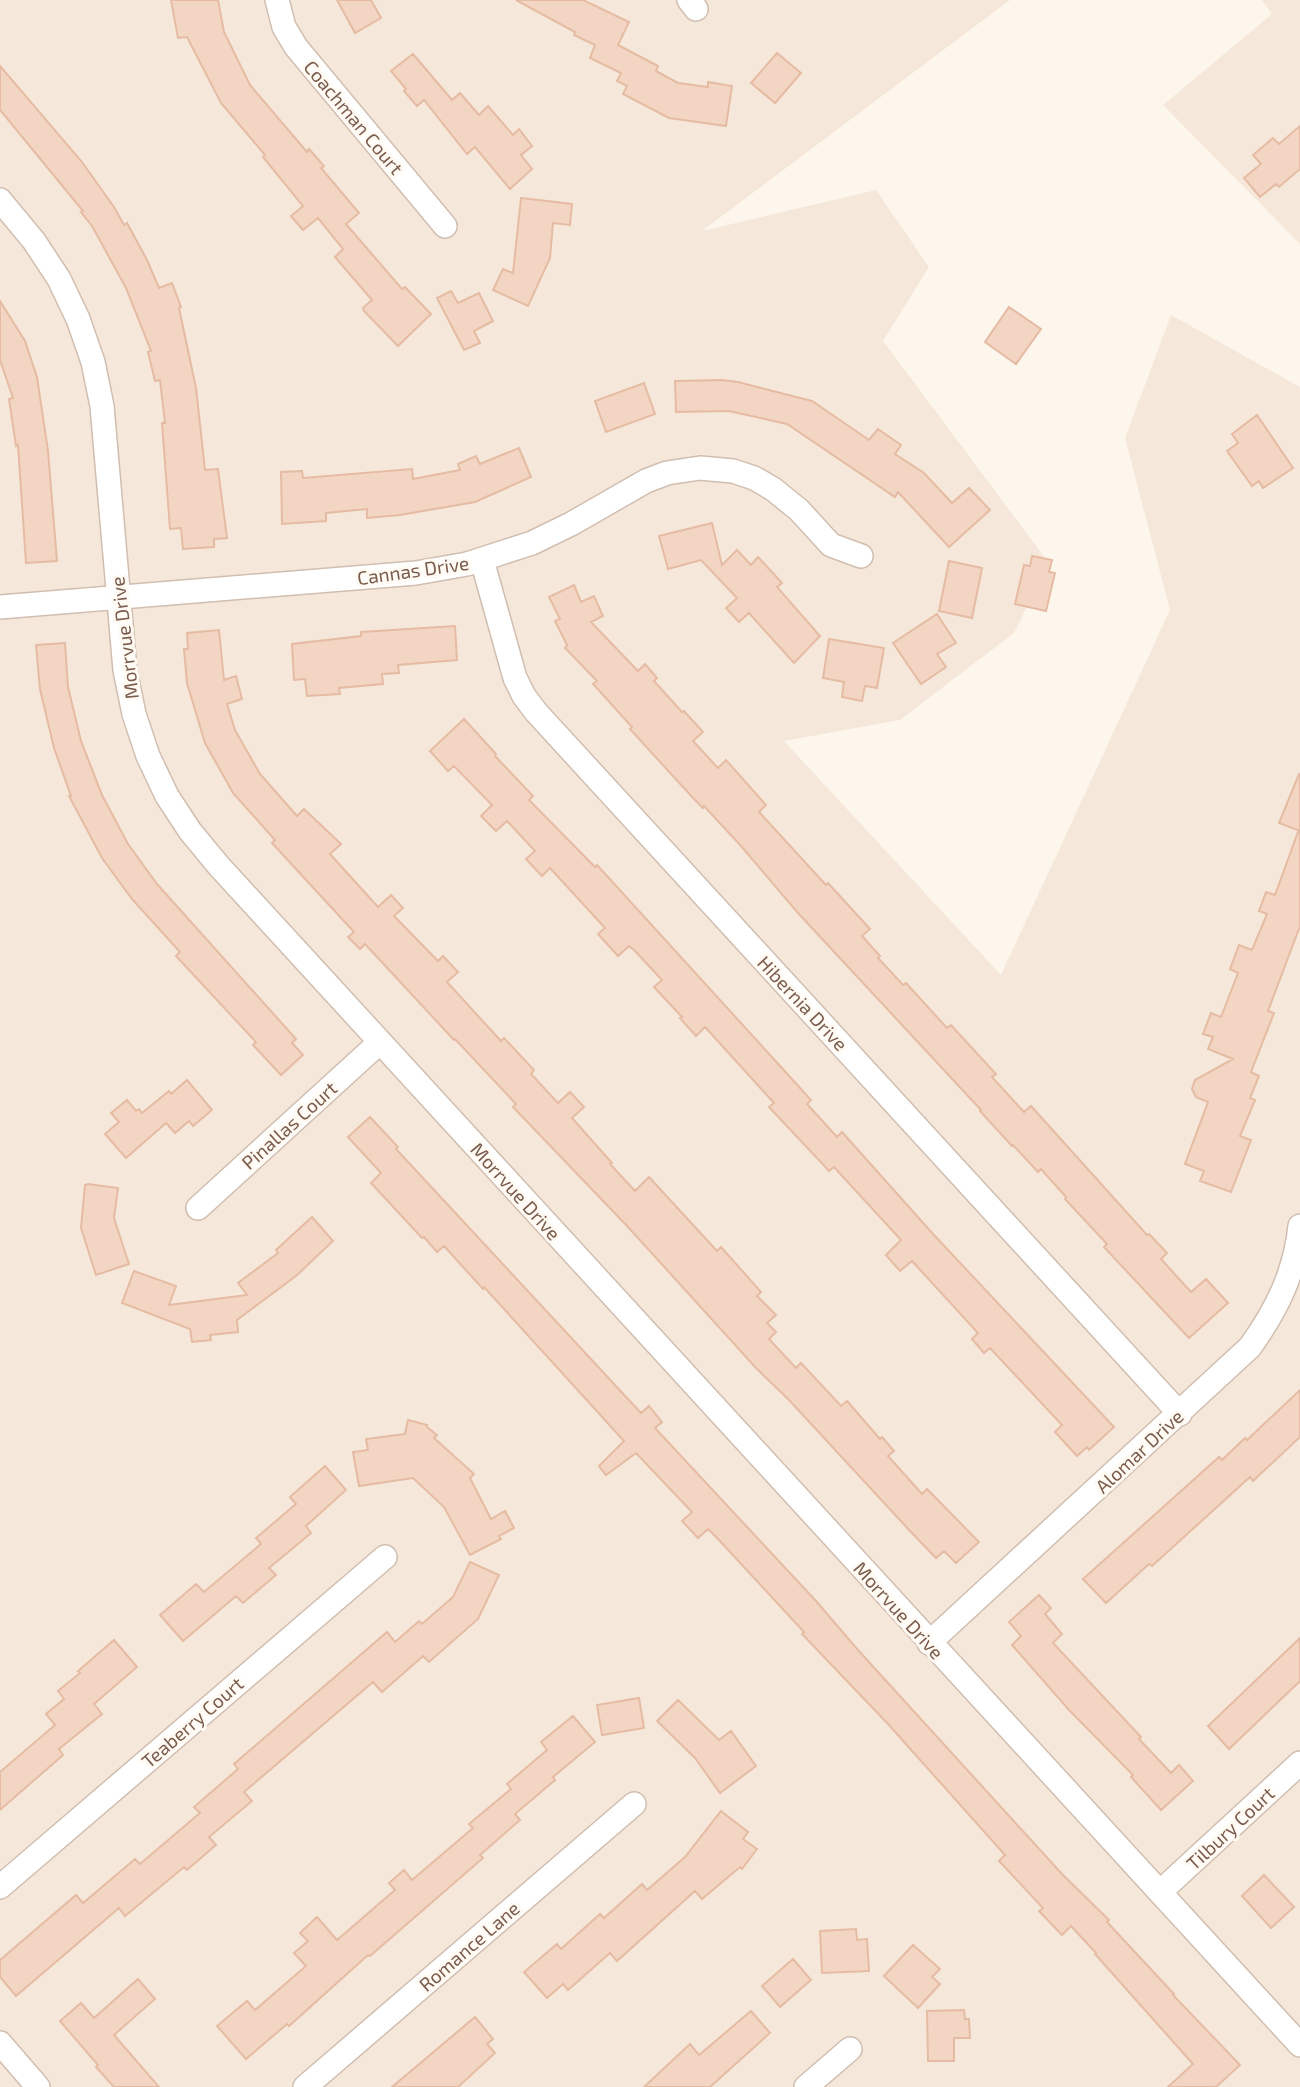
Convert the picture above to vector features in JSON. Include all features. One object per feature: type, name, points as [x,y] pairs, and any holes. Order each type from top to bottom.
[{"type":"street","name":"Coachman Court","points":[[277,0],[284,27],[296,47],[445,226]]},
{"type":"street","name":"Morrvue Drive","points":[[0,201],[34,241],[58,279],[78,319],[93,362],[102,406],[125,670],[134,714],[148,756],[167,796],[190,831],[218,865],[929,1643],[1300,2045]]},
{"type":"street","name":"Cannas Drive","points":[[0,607],[416,573],[482,560],[532,543],[646,481],[667,473],[700,468],[733,471],[754,478],[799,510],[831,545],[861,556]]},
{"type":"street","name":"Hibernia Drive","points":[[482,560],[515,678],[536,712],[1180,1414]]},
{"type":"street","name":"Pinallas Court","points":[[198,1208],[380,1042]]},
{"type":"street","name":"Alomar Drive","points":[[929,1643],[1250,1347],[1270,1319],[1286,1288],[1300,1226]]},
{"type":"street","name":"Teaberry Court","points":[[0,1887],[385,1557]]},
{"type":"street","name":"Tilbury Court","points":[[1160,1892],[1300,1763]]},
{"type":"street","name":"Romance Lane","points":[[304,2087],[634,1804]]},
{"type":"street","points":[[0,2043],[38,2087]]},
{"type":"street","points":[[806,2087],[850,2049]]},
{"type":"shaded area","points":[[0,0],[1010,0],[702,231],[876,190],[929,267],[883,341],[1049,563],[1014,633],[900,720],[784,741],[1001,975],[1170,610],[1125,438],[1171,315],[1300,387],[1300,2087],[0,2087]]},
{"type":"shaded area","points":[[1262,0],[1300,0],[1300,244],[1163,105],[1272,14]]},
{"type":"building","points":[[171,0],[218,0],[224,32],[250,85],[307,152],[309,149],[324,166],[321,168],[359,213],[346,224],[402,289],[405,287],[431,314],[398,346],[364,311],[363,308],[372,300],[335,257],[343,249],[318,218],[303,230],[291,216],[303,206],[221,103],[187,37],[178,38]]},
{"type":"building","points":[[337,0],[371,0],[381,18],[355,33]]},
{"type":"building","points":[[516,0],[583,0],[629,22],[618,45],[658,66],[656,71],[678,83],[708,87],[708,82],[732,86],[726,126],[669,118],[623,94],[627,86],[617,81],[621,73],[590,58],[595,45]]},
{"type":"building","points":[[777,53],[801,73],[775,103],[751,83]]},
{"type":"building","points":[[413,54],[452,100],[460,93],[479,115],[488,106],[513,135],[519,129],[532,146],[521,155],[532,169],[510,189],[475,147],[467,154],[424,100],[417,106],[404,91],[406,89],[391,71]]},
{"type":"building","points":[[0,66],[82,162],[124,225],[127,223],[159,288],[172,283],[181,307],[179,308],[196,388],[205,470],[218,469],[227,538],[214,539],[214,547],[183,549],[181,528],[170,529],[162,423],[165,423],[160,380],[155,381],[148,352],[151,351],[126,288],[92,226],[81,212],[83,211],[0,110]]},
{"type":"building","points":[[1300,126],[1300,169],[1279,187],[1276,184],[1260,197],[1244,178],[1261,164],[1253,155],[1273,138],[1279,144]]},
{"type":"building","points":[[521,198],[572,204],[570,225],[553,223],[550,258],[528,306],[493,290],[503,269],[513,273]]},
{"type":"building","points":[[451,291],[458,303],[479,293],[493,321],[474,331],[480,343],[464,350],[437,298]]},
{"type":"building","points":[[0,301],[25,341],[37,377],[48,451],[57,561],[26,563],[18,445],[16,446],[9,399],[13,398],[0,360]]},
{"type":"building","points":[[1009,307],[1041,329],[1016,364],[985,342]]},
{"type":"building","points":[[722,380],[812,401],[869,440],[878,429],[901,445],[895,454],[924,473],[952,503],[969,488],[990,510],[949,547],[898,492],[895,497],[787,424],[729,411],[676,412],[675,381]]},
{"type":"building","points":[[644,383],[655,414],[606,432],[595,401]]},
{"type":"building","points":[[1257,415],[1293,468],[1263,488],[1259,481],[1252,486],[1227,451],[1238,443],[1232,434]]},
{"type":"building","points":[[519,448],[531,477],[475,502],[367,518],[367,509],[326,513],[326,521],[282,524],[281,472],[302,471],[303,478],[412,469],[413,479],[460,470],[458,464],[476,456],[480,464]]},
{"type":"building","points":[[712,523],[722,565],[737,550],[751,565],[758,557],[782,583],[777,587],[820,636],[794,663],[749,613],[739,622],[726,608],[737,598],[701,560],[668,569],[659,536]]},
{"type":"building","points":[[1032,556],[1052,560],[1049,572],[1055,573],[1046,611],[1015,604],[1024,565],[1030,566]]},
{"type":"building","points":[[949,561],[982,568],[972,618],[939,611]]},
{"type":"building","points":[[574,585],[581,602],[594,596],[603,616],[591,622],[638,671],[645,664],[657,678],[654,681],[703,732],[693,741],[718,768],[726,760],[766,805],[759,812],[870,929],[862,936],[880,956],[878,958],[903,985],[906,983],[947,1028],[951,1025],[996,1074],[992,1077],[1024,1112],[1031,1106],[1147,1235],[1167,1253],[1161,1259],[1191,1292],[1206,1279],[1228,1303],[1189,1338],[1104,1247],[1107,1244],[1041,1169],[1038,1172],[1012,1146],[798,913],[741,846],[630,729],[632,727],[593,684],[597,681],[565,648],[567,645],[555,621],[560,619],[549,597]]},
{"type":"building","points":[[937,614],[956,643],[937,654],[946,667],[921,684],[893,643]]},
{"type":"building","points":[[455,626],[457,660],[398,665],[399,673],[382,674],[383,684],[339,688],[340,694],[307,696],[305,679],[294,680],[292,644],[361,636],[361,632]]},
{"type":"building","points":[[219,630],[224,680],[236,676],[242,699],[227,704],[235,730],[260,774],[297,816],[304,809],[341,844],[330,854],[378,907],[391,895],[403,908],[394,916],[438,961],[443,956],[458,972],[447,982],[501,1041],[504,1038],[534,1070],[531,1074],[558,1103],[570,1092],[584,1107],[572,1118],[635,1191],[649,1177],[717,1251],[721,1247],[761,1292],[757,1296],[776,1315],[767,1323],[776,1332],[769,1339],[796,1368],[801,1363],[841,1406],[847,1401],[894,1451],[888,1456],[922,1494],[927,1489],[979,1542],[956,1563],[944,1551],[936,1558],[910,1531],[513,1107],[516,1104],[455,1039],[365,944],[360,949],[348,937],[354,932],[272,843],[275,840],[233,793],[205,743],[187,683],[184,649],[188,649],[187,633]]},
{"type":"building","points":[[829,639],[884,648],[877,688],[865,686],[862,701],[842,697],[844,682],[823,678]]},
{"type":"building","points":[[65,643],[68,687],[81,741],[102,795],[128,844],[157,884],[296,1039],[292,1043],[303,1055],[281,1075],[253,1045],[256,1042],[176,956],[180,952],[132,899],[102,858],[69,796],[40,689],[36,645]]},
{"type":"building","points":[[464,719],[533,796],[529,800],[595,867],[597,865],[811,1100],[807,1104],[837,1137],[842,1132],[933,1234],[1114,1427],[1089,1450],[1087,1447],[1077,1456],[1055,1432],[1062,1425],[990,1348],[984,1353],[972,1339],[978,1333],[912,1261],[900,1271],[886,1255],[901,1240],[834,1167],[829,1171],[769,1107],[774,1103],[705,1027],[696,1036],[654,987],[662,980],[634,950],[629,946],[618,956],[598,934],[605,928],[550,868],[542,876],[526,859],[535,851],[507,821],[496,831],[481,816],[492,805],[454,766],[448,771],[430,751]]},
{"type":"building","points":[[1300,774],[1300,831],[1279,823]]},
{"type":"building","points":[[1298,832],[1300,926],[1268,1011],[1274,1013],[1251,1072],[1259,1076],[1250,1098],[1255,1100],[1240,1136],[1251,1140],[1231,1192],[1200,1181],[1204,1171],[1185,1164],[1208,1102],[1196,1097],[1192,1089],[1195,1080],[1233,1059],[1208,1049],[1213,1037],[1203,1034],[1211,1013],[1221,1017],[1238,973],[1230,969],[1239,945],[1252,950],[1267,914],[1259,911],[1266,892],[1275,895]]},
{"type":"building","points":[[187,1080],[212,1110],[193,1126],[189,1121],[175,1133],[166,1123],[126,1158],[105,1134],[119,1122],[111,1113],[127,1100],[136,1111],[139,1109],[142,1113]]},
{"type":"building","points":[[370,1117],[398,1147],[396,1149],[641,1413],[649,1406],[662,1422],[655,1428],[1240,2065],[1216,2087],[1168,2087],[1193,2064],[1071,1926],[1062,1935],[1039,1911],[1043,1908],[999,1861],[1005,1855],[718,1539],[708,1529],[698,1538],[682,1521],[692,1512],[636,1453],[606,1475],[599,1466],[624,1441],[444,1246],[437,1252],[371,1183],[381,1173],[348,1137]]},
{"type":"building","points":[[85,1185],[118,1188],[114,1218],[129,1264],[96,1275],[81,1228]]},
{"type":"building","points":[[312,1217],[333,1241],[296,1276],[237,1320],[238,1332],[210,1335],[211,1340],[192,1342],[190,1329],[122,1303],[134,1271],[176,1286],[169,1305],[247,1295],[238,1283],[278,1253],[276,1250]]},
{"type":"building","points":[[1300,1390],[1300,1437],[1253,1481],[1250,1477],[1152,1566],[1149,1564],[1106,1603],[1083,1579],[1219,1457],[1222,1460],[1245,1438],[1247,1440]]},
{"type":"building","points":[[408,1420],[427,1425],[437,1435],[434,1438],[474,1474],[470,1478],[491,1519],[505,1511],[514,1528],[499,1536],[501,1539],[470,1555],[444,1507],[413,1478],[359,1486],[353,1452],[368,1450],[366,1439],[405,1434]]},
{"type":"building","points":[[325,1466],[346,1490],[306,1526],[311,1533],[269,1568],[276,1575],[243,1603],[236,1596],[183,1641],[160,1615],[196,1584],[204,1592],[261,1544],[256,1538],[296,1504],[290,1497]]},
{"type":"building","points":[[470,1562],[499,1575],[478,1619],[429,1662],[423,1656],[382,1692],[373,1682],[244,1792],[252,1801],[209,1837],[216,1845],[187,1870],[184,1867],[125,1916],[119,1908],[16,1996],[0,1977],[0,1960],[76,1895],[83,1903],[135,1859],[140,1864],[200,1813],[194,1807],[238,1769],[234,1764],[387,1632],[395,1642],[419,1621],[422,1624],[453,1597]]},
{"type":"building","points":[[1039,1595],[1051,1608],[1045,1614],[1062,1634],[1053,1643],[1171,1773],[1179,1765],[1193,1781],[1161,1810],[1131,1777],[1133,1775],[1069,1710],[1012,1645],[1021,1636],[1009,1622]]},
{"type":"building","points":[[1300,1638],[1300,1681],[1229,1749],[1208,1726]]},
{"type":"building","points":[[114,1640],[137,1667],[94,1704],[102,1714],[59,1749],[63,1755],[0,1810],[0,1772],[55,1725],[46,1714],[64,1699],[58,1691]]},
{"type":"building","points":[[639,1698],[644,1728],[602,1735],[597,1705]]},
{"type":"building","points":[[678,1700],[719,1740],[731,1731],[756,1766],[720,1793],[695,1758],[657,1721]]},
{"type":"building","points":[[573,1716],[595,1742],[515,1814],[520,1820],[480,1855],[483,1858],[289,2026],[287,2024],[246,2059],[217,2026],[247,2001],[255,2010],[306,1966],[294,1953],[308,1941],[300,1933],[317,1917],[337,1940],[395,1890],[389,1883],[404,1870],[412,1880],[473,1828],[469,1824],[511,1789],[507,1784],[547,1750],[541,1742]]},
{"type":"building","points":[[721,1811],[748,1832],[743,1839],[757,1849],[742,1869],[740,1867],[702,1899],[695,1891],[617,1961],[610,1953],[568,1990],[563,1984],[547,1998],[524,1972],[557,1944],[561,1949],[600,1914],[604,1918],[642,1884],[647,1890],[685,1857]]},
{"type":"building","points":[[1264,1875],[1294,1907],[1271,1928],[1242,1896]]},
{"type":"building","points":[[856,1929],[857,1940],[867,1939],[869,1971],[822,1973],[820,1931]]},
{"type":"building","points":[[913,1945],[940,1969],[932,1977],[940,1984],[918,2008],[884,1976]]},
{"type":"building","points":[[793,1959],[811,1980],[780,2007],[762,1986]]},
{"type":"building","points":[[138,1979],[155,1999],[114,2035],[159,2087],[114,2087],[60,2021],[81,2003],[94,2018]]},
{"type":"building","points":[[964,2010],[965,2019],[969,2019],[970,2038],[954,2038],[954,2061],[928,2061],[927,2011]]},
{"type":"building","points":[[751,2011],[770,2033],[710,2087],[644,2087],[690,2044],[699,2055]]},
{"type":"building","points":[[475,2017],[493,2039],[487,2044],[495,2053],[458,2087],[392,2087]]}]
